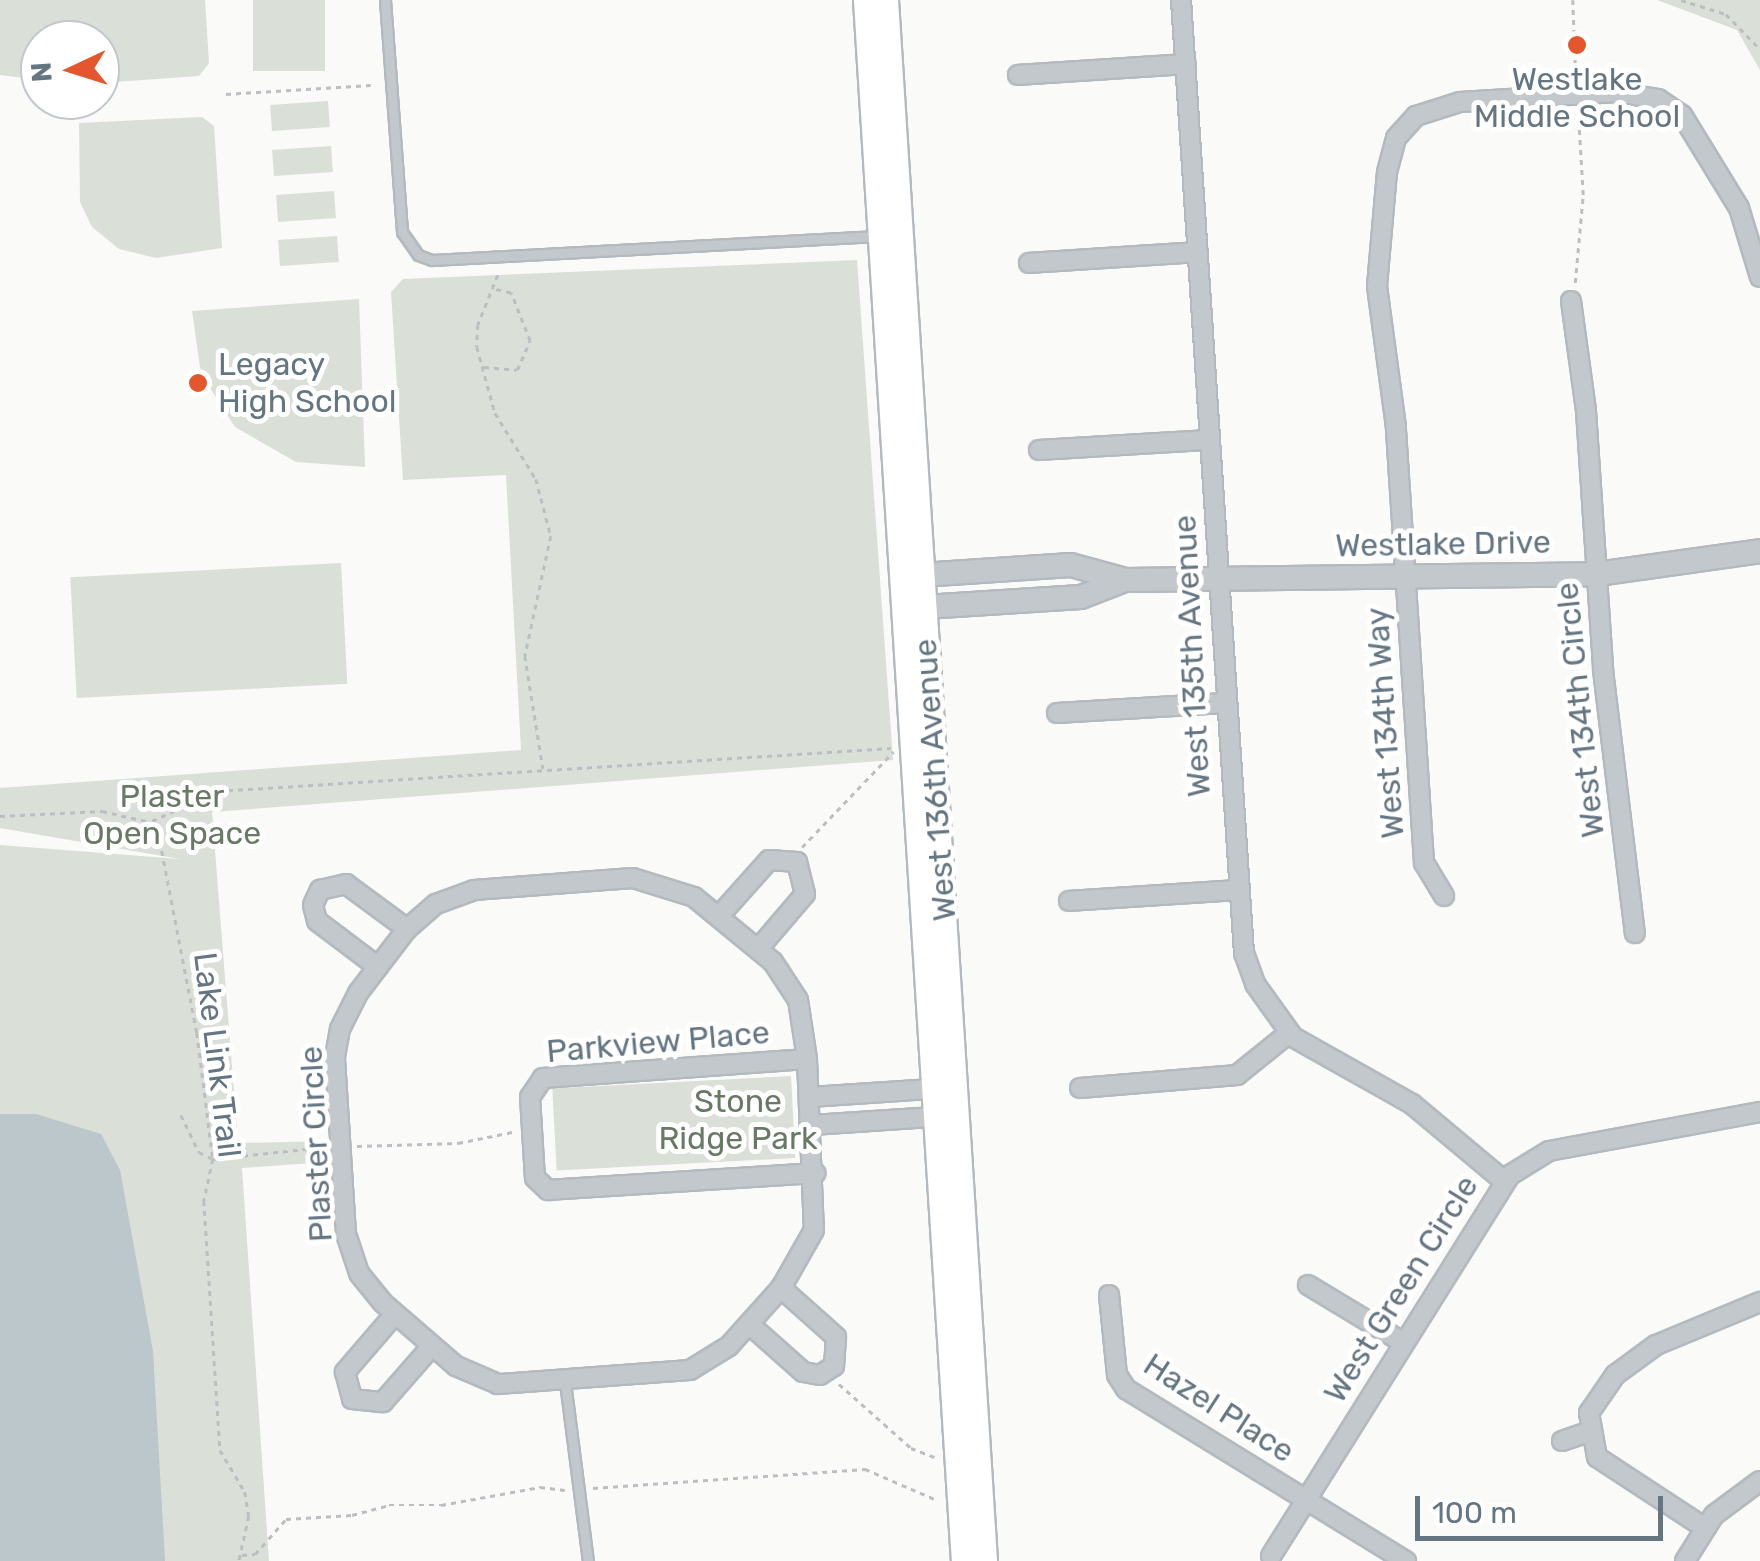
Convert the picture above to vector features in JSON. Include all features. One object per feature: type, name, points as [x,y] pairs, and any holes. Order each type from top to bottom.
[{"type":"main road","name":"West 136th Avenue","points":[[866,0],[890,235],[944,1088],[984,1561]]},
{"type":"main road","name":"West 136th Avenue","points":[[885,0],[890,235]]},
{"type":"main road","name":"West 136th Avenue","points":[[946,1116],[964,1561]]},
{"type":"street","name":"West 135th Avenue","points":[[1181,0],[1237,890],[1248,966],[1289,1033],[1412,1104],[1504,1181]]},
{"type":"street","points":[[1018,75],[1186,64]]},
{"type":"street","name":"West 134th Way","points":[[1444,896],[1424,863],[1396,427],[1377,286],[1386,172],[1396,138],[1437,106],[1577,95],[1658,98],[1682,115],[1748,228],[1760,278]]},
{"type":"street","points":[[1029,262],[1198,252]]},
{"type":"street","name":"West 134th Circle","points":[[1571,301],[1634,933]]},
{"type":"street","points":[[1040,450],[1209,440]]},
{"type":"street","name":"Westlake Drive","points":[[912,575],[1084,565],[1125,580],[1596,574],[1760,551]]},
{"type":"street","name":"Westlake Drive","points":[[914,608],[1081,598],[1125,580]]},
{"type":"street","points":[[1057,713],[1225,703]]},
{"type":"street","points":[[719,916],[769,860],[793,860],[805,875],[805,894],[758,948]]},
{"type":"street","name":"Plaster Circle","points":[[633,878],[675,886],[758,948],[798,1000],[812,1125],[814,1230],[781,1288],[729,1346],[690,1370],[498,1384],[456,1366],[395,1314],[359,1272],[346,1234],[335,1056],[347,1011],[407,928],[436,904],[474,890],[633,878]]},
{"type":"street","points":[[378,967],[317,921],[313,905],[320,890],[346,884],[407,928]]},
{"type":"street","points":[[1069,901],[1237,890]]},
{"type":"street","points":[[1080,1088],[1237,1075],[1289,1033]]},
{"type":"street","name":"Parkview Place","points":[[807,1059],[544,1078],[530,1096],[535,1178],[548,1190],[814,1173]]},
{"type":"street","points":[[810,1097],[944,1088]]},
{"type":"street","name":"West Green Circle","points":[[1271,1556],[1504,1181],[1549,1151],[1760,1112]]},
{"type":"street","points":[[812,1125],[946,1116]]},
{"type":"street","points":[[1308,1284],[1401,1342]]},
{"type":"street","points":[[749,1324],[804,1372],[829,1371],[836,1362],[836,1336],[781,1288]]},
{"type":"street","name":"Hazel Place","points":[[1109,1295],[1117,1375],[1126,1389],[1406,1561]]},
{"type":"street","points":[[1705,1528],[1606,1466],[1588,1432],[1595,1400],[1632,1362],[1688,1327],[1760,1302]]},
{"type":"street","points":[[395,1314],[345,1372],[352,1399],[383,1402],[432,1346]]},
{"type":"street","points":[[1562,1441],[1588,1432]]},
{"type":"street","points":[[1685,1561],[1705,1528],[1760,1481]]},
{"type":"lane","points":[[385,0],[402,232],[418,255],[432,260],[890,235]]},
{"type":"lane","points":[[565,1382],[588,1561]]},
{"type":"path","points":[[1571,301],[1583,195],[1574,0]]},
{"type":"path","points":[[1681,0],[1726,14],[1760,49]]},
{"type":"path","points":[[226,94],[371,85]]},
{"type":"path","points":[[498,275],[478,325],[483,366],[495,414],[536,480],[551,536],[525,656],[544,771]]},
{"type":"path","points":[[483,366],[517,370],[530,341],[511,293],[493,288]]},
{"type":"path","points":[[0,816],[102,811],[150,822],[218,792],[898,747],[793,860]]},
{"type":"path","name":"Lake Link Trail","points":[[150,822],[160,841],[197,1032],[213,1160],[204,1201],[220,1450],[244,1492],[249,1516],[239,1561]]},
{"type":"path","points":[[829,1371],[848,1396],[912,1448],[941,1459]]},
{"type":"green space","points":[[0,0],[205,0],[209,63],[199,76],[120,82],[120,20],[20,20],[20,78],[0,75]]},
{"type":"green space","points":[[253,0],[325,0],[325,71],[253,71]]},
{"type":"green space","points":[[1657,0],[1760,0],[1760,70],[1737,30]]},
{"type":"green space","points":[[328,101],[330,127],[272,131],[270,105]]},
{"type":"green space","points":[[202,117],[214,126],[222,248],[156,258],[119,249],[92,227],[80,202],[79,123]]},
{"type":"green space","points":[[331,146],[333,172],[274,176],[272,150]]},
{"type":"green space","points":[[334,191],[336,218],[278,222],[276,195]]},
{"type":"green space","points":[[337,236],[339,262],[280,266],[278,240]]},
{"type":"green space","name":"Plaster Open Space","points":[[857,260],[893,760],[212,812],[238,1143],[327,1141],[325,1162],[242,1168],[269,1561],[0,1561],[0,845],[180,859],[0,828],[0,788],[521,750],[506,475],[403,480],[391,292],[403,279]]},
{"type":"green space","points":[[359,299],[365,467],[296,462],[235,427],[201,374],[192,311]]},
{"type":"green space","points":[[341,563],[347,684],[77,698],[70,577]]},
{"type":"green space","name":"Stone Ridge Park","points":[[791,1076],[795,1158],[557,1170],[552,1089]]},
{"type":"shaded area","points":[[0,1114],[36,1114],[101,1134],[120,1170],[153,1351],[165,1561],[0,1561]]},
{"type":"place","name":"Westlake Middle School","points":[[1577,45]]},
{"type":"place","name":"Legacy High School","points":[[198,383]]}]
